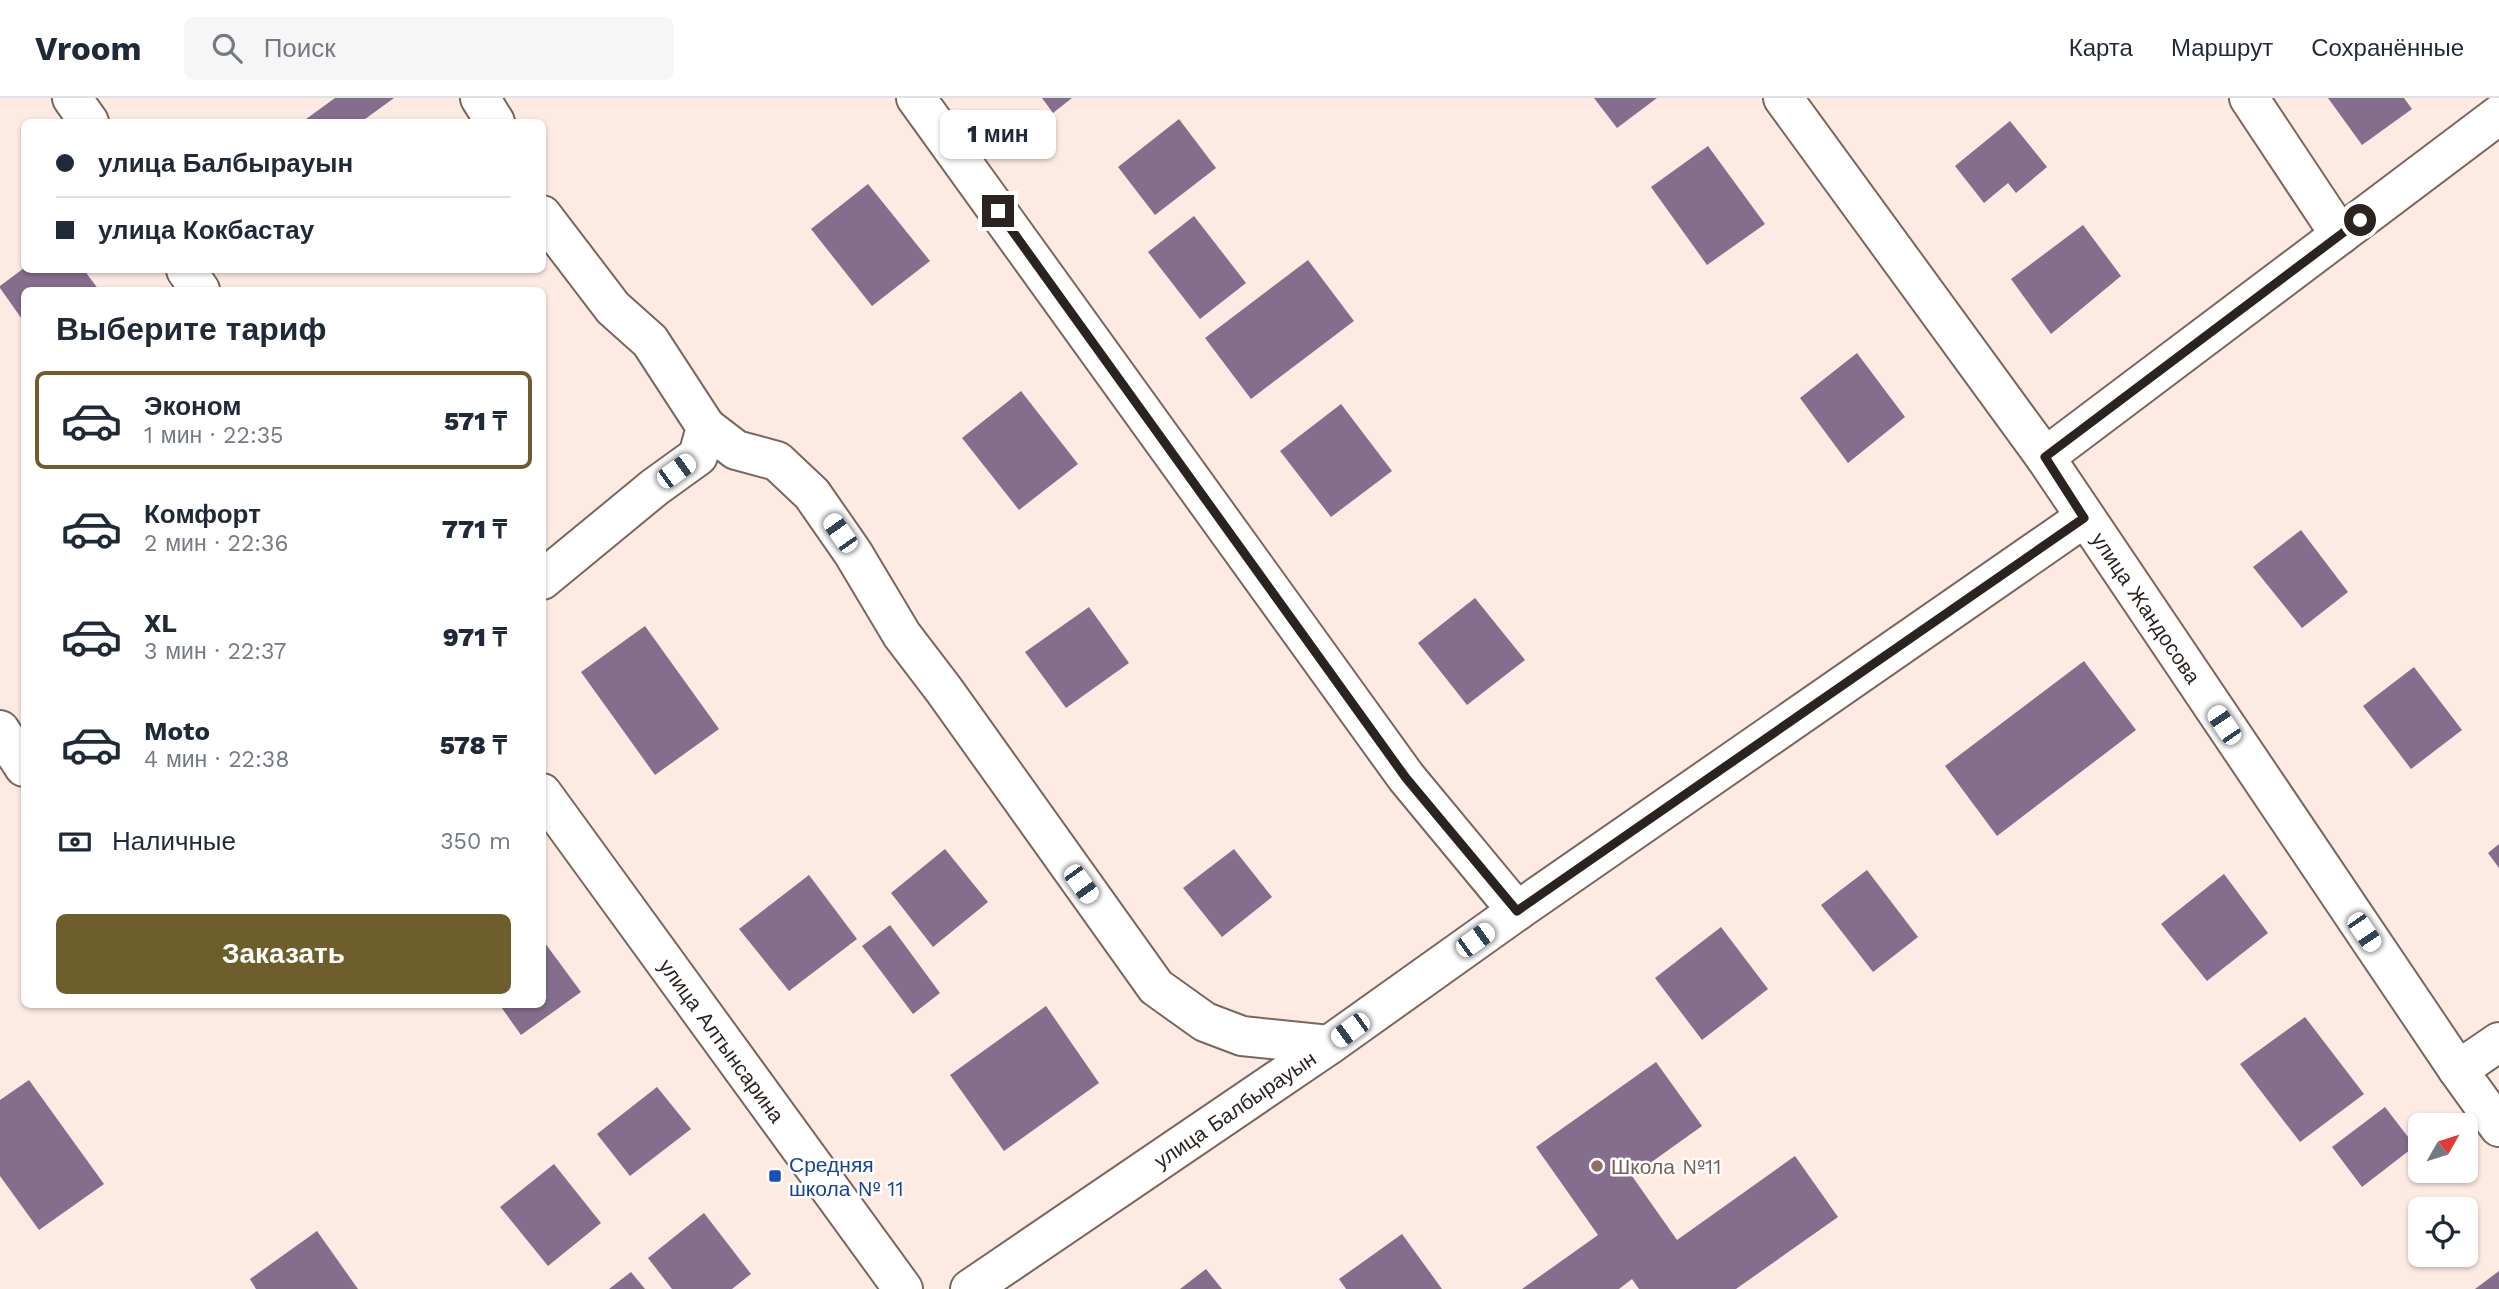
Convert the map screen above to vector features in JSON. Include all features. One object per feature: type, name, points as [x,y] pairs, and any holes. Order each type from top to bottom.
[{"type":"street","points":[[72,98],[87,119]]},
{"type":"street","points":[[480,98],[493,119]]},
{"type":"street","points":[[916,98],[1406,778],[1517,911]]},
{"type":"street","name":"улица Жандосова","points":[[1783,98],[2045,457],[2499,1127]]},
{"type":"street","points":[[2249,98],[2340,235]]},
{"type":"street","points":[[2045,457],[2499,115]]},
{"type":"street","points":[[546,220],[612,308],[650,341],[706,427],[736,450],[777,461],[812,494],[853,553],[902,635],[1156,987],[1205,1021],[1242,1036],[1329,1045]]},
{"type":"street","points":[[546,577],[655,487],[698,456],[706,427]]},
{"type":"street","name":"улица Балбырауын","points":[[970,1289],[1329,1045],[1517,911],[2084,518]]},
{"type":"street","points":[[0,730],[21,762]]},
{"type":"street","name":"улица Алтынсарина","points":[[546,798],[903,1289]]},
{"type":"street","points":[[2458,1070],[2499,1042]]},
{"type":"building","points":[[335,98],[394,98],[365,119],[306,119]]},
{"type":"building","points":[[1042,98],[1072,98],[1053,113]]},
{"type":"building","points":[[1594,98],[1657,98],[1617,128]]},
{"type":"building","points":[[2328,98],[2404,98],[2412,109],[2362,145]]},
{"type":"building","points":[[1179,119],[1216,168],[1155,215],[1118,167]]},
{"type":"building","points":[[2010,121],[2047,167],[2016,193],[2008,183],[1984,203],[1955,166]]},
{"type":"building","points":[[1708,146],[1765,224],[1707,265],[1651,187]]},
{"type":"building","points":[[868,184],[930,261],[872,306],[811,229]]},
{"type":"building","points":[[1194,216],[1246,283],[1200,319],[1148,252]]},
{"type":"building","points":[[2083,225],[2121,276],[2051,334],[2011,279]]},
{"type":"building","points":[[1308,260],[1354,321],[1251,399],[1205,338]]},
{"type":"building","points":[[21,270],[21,273],[86,273],[97,287],[21,287],[21,318],[0,286]]},
{"type":"building","points":[[1857,353],[1905,417],[1848,463],[1800,398]]},
{"type":"building","points":[[1021,391],[1078,464],[1019,510],[962,438]]},
{"type":"building","points":[[1341,404],[1392,471],[1331,517],[1280,451]]},
{"type":"building","points":[[2301,530],[2348,592],[2302,628],[2253,567]]},
{"type":"building","points":[[1475,598],[1525,660],[1467,705],[1418,643]]},
{"type":"building","points":[[1089,607],[1129,663],[1066,708],[1025,652]]},
{"type":"building","points":[[645,626],[719,729],[655,775],[581,672]]},
{"type":"building","points":[[2084,661],[2136,730],[1997,836],[1945,766]]},
{"type":"building","points":[[2414,667],[2462,730],[2411,769],[2363,706]]},
{"type":"building","points":[[2499,844],[2499,868],[2488,853]]},
{"type":"building","points":[[945,849],[988,902],[933,947],[891,893]]},
{"type":"building","points":[[1234,849],[1272,897],[1222,937],[1183,888]]},
{"type":"building","points":[[1867,870],[1918,937],[1873,972],[1821,905]]},
{"type":"building","points":[[2224,874],[2268,933],[2207,981],[2161,924]]},
{"type":"building","points":[[809,875],[857,939],[789,991],[739,929]]},
{"type":"building","points":[[890,925],[940,993],[913,1014],[862,946]]},
{"type":"building","points":[[1721,927],[1768,989],[1702,1040],[1655,978]]},
{"type":"building","points":[[546,944],[581,992],[521,1035],[502,1008],[546,1008]]},
{"type":"building","points":[[1046,1006],[1099,1083],[1004,1151],[950,1075]]},
{"type":"building","points":[[2305,1017],[2364,1094],[2300,1142],[2240,1064]]},
{"type":"building","name":"Школа №11","points":[[1656,1062],[1702,1126],[1632,1176],[1677,1240],[1795,1156],[1838,1217],[1736,1289],[1639,1289],[1632,1279],[1619,1289],[1522,1289],[1598,1235],[1536,1147]]},
{"type":"building","points":[[29,1080],[104,1184],[39,1230],[0,1176],[0,1100]]},
{"type":"building","points":[[657,1087],[691,1129],[630,1176],[597,1134]]},
{"type":"building","points":[[2385,1107],[2408,1137],[2408,1151],[2362,1187],[2332,1147]]},
{"type":"building","points":[[554,1164],[601,1223],[548,1266],[500,1207]]},
{"type":"building","points":[[704,1213],[751,1274],[732,1289],[672,1289],[648,1258]]},
{"type":"building","points":[[317,1231],[358,1289],[256,1289],[250,1279]]},
{"type":"building","points":[[1402,1234],[1442,1289],[1346,1289],[1339,1279]]},
{"type":"building","points":[[1206,1269],[1222,1289],[1180,1289]]},
{"type":"building","points":[[2499,1271],[2499,1289],[2475,1289]]},
{"type":"building","points":[[631,1272],[645,1289],[609,1289]]},
{"type":"place","name":"Школа №11","points":[[1597,1166]]},
{"type":"place","name":"Средняя школа № 11","points":[[775,1176]]},
{"type":"route","points":[[998,211],[1406,778],[1517,911],[2084,518],[2045,457],[2360,220]]}]
